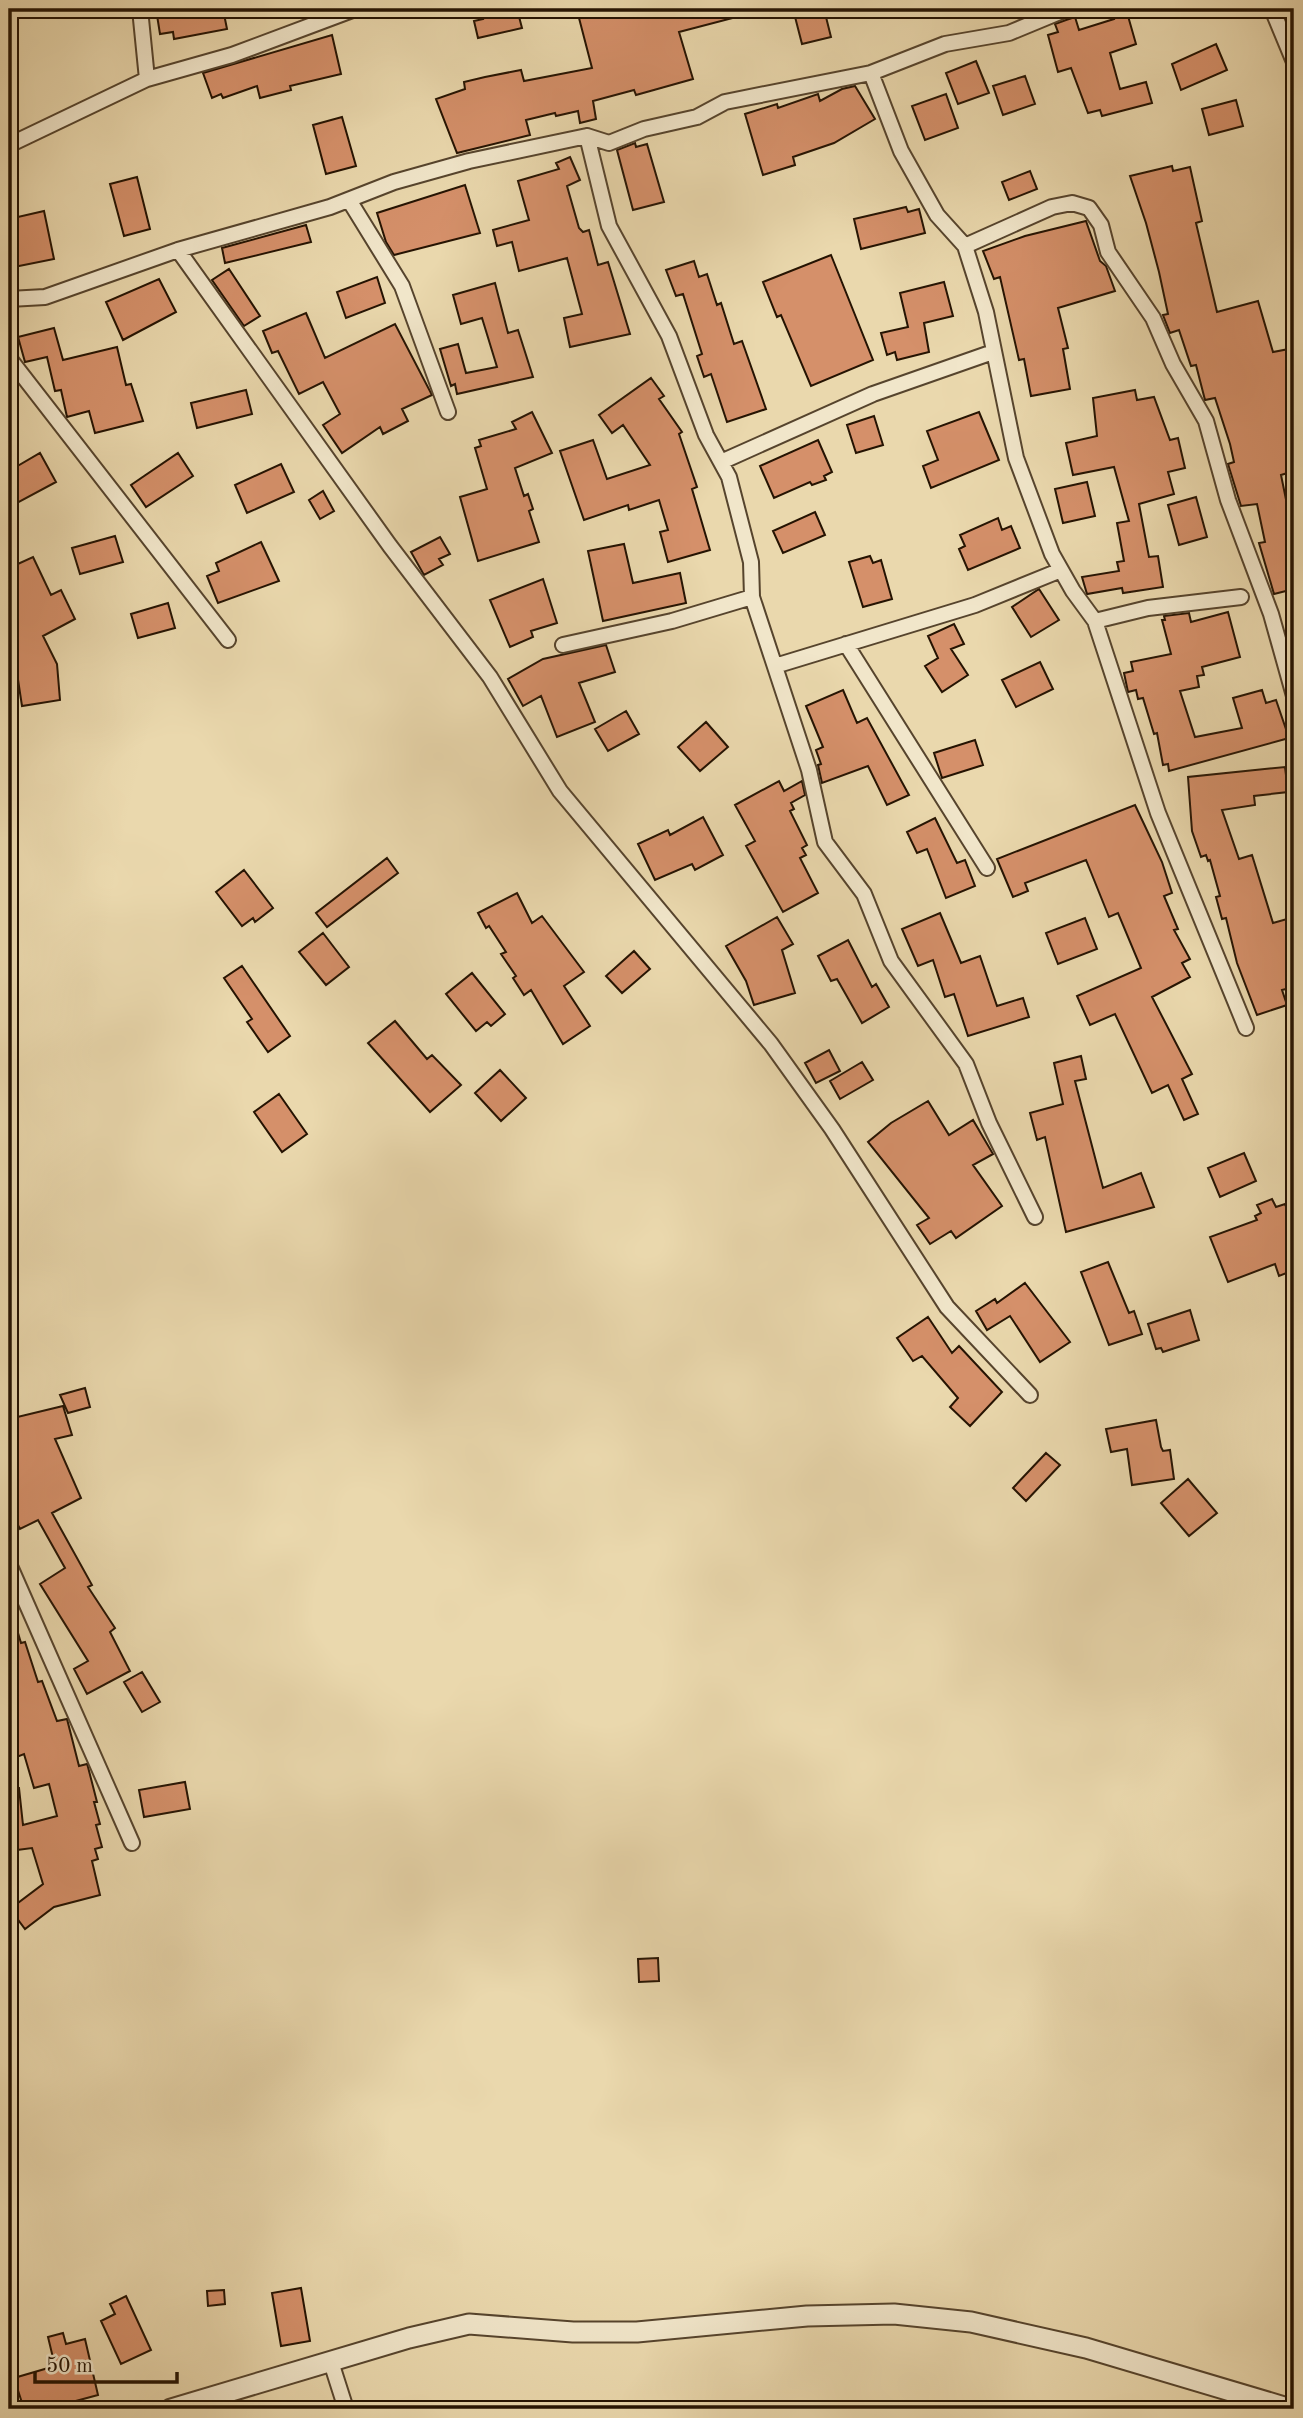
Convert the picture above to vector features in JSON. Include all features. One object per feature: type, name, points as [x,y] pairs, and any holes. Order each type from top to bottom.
[{"type":"street","points":[[140,9],[147,79]]},
{"type":"street","points":[[9,145],[147,79],[232,55],[355,9]]},
{"type":"street","points":[[9,299],[45,297],[178,250],[349,200],[394,182],[469,161],[587,136],[609,143],[644,129],[696,117],[725,102],[871,72],[945,44],[1009,33],[1067,9]]},
{"type":"street","points":[[1272,9],[1294,62]]},
{"type":"street","points":[[871,72],[901,151],[937,215],[965,246],[986,312],[1016,458],[1061,570],[1095,621],[1158,813],[1246,1028]]},
{"type":"street","points":[[587,136],[609,226],[669,336],[706,435],[729,477],[751,562],[752,597],[808,770],[825,842],[864,894],[891,961],[966,1064],[989,1124],[1035,1217]]},
{"type":"street","points":[[349,200],[402,286],[448,412]]},
{"type":"street","points":[[965,246],[1052,207],[1072,203],[1089,208],[1101,225],[1108,252],[1153,318],[1173,365],[1206,421],[1228,499],[1271,614],[1294,696]]},
{"type":"street","points":[[178,250],[390,546],[490,677],[560,791],[771,1045],[832,1129],[947,1307],[1030,1395]]},
{"type":"street","points":[[721,462],[873,394],[993,352]]},
{"type":"street","points":[[9,358],[228,640]]},
{"type":"street","points":[[775,666],[975,605],[1061,570]]},
{"type":"street","points":[[563,645],[673,621],[752,597]]},
{"type":"street","points":[[1095,621],[1148,608],[1241,597]]},
{"type":"street","points":[[846,644],[986,868]]},
{"type":"street","points":[[9,1564],[132,1843]]},
{"type":"street","points":[[171,2409],[409,2338],[469,2324],[637,2332],[807,2316],[894,2314],[971,2322],[1086,2348],[1291,2409]]},
{"type":"street","points":[[331,2362],[346,2409]]},
{"type":"building","points":[[156,9],[223,9],[227,29],[174,39],[173,32],[160,34]]},
{"type":"building","points":[[480,9],[517,9],[522,28],[478,38],[474,21],[483,19]]},
{"type":"building","points":[[581,9],[748,9],[748,14],[679,32],[693,79],[636,95],[634,90],[593,101],[596,119],[580,123],[578,111],[526,120],[530,135],[457,153],[436,99],[465,89],[464,82],[485,77],[521,70],[524,81],[592,68],[579,18],[583,18]]},
{"type":"building","points":[[793,9],[824,9],[831,37],[802,44]]},
{"type":"building","points":[[1126,9],[1136,44],[1110,53],[1120,89],[1146,82],[1152,103],[1102,116],[1100,110],[1088,113],[1071,68],[1058,72],[1048,35],[1058,32],[1055,24],[1075,17],[1079,30],[1114,19],[1112,12]]},
{"type":"building","points":[[332,35],[341,74],[290,86],[291,90],[260,98],[257,86],[223,98],[221,94],[212,98],[203,73]]},
{"type":"building","points":[[1216,44],[1227,70],[1181,90],[1172,64]]},
{"type":"building","points":[[976,61],[989,93],[958,104],[946,73]]},
{"type":"building","points":[[1025,76],[1035,104],[1003,115],[993,86]]},
{"type":"building","points":[[855,86],[875,119],[834,143],[793,157],[795,165],[763,175],[745,114],[777,104],[778,108],[818,94],[820,101],[842,89]]},
{"type":"building","points":[[946,94],[958,128],[925,140],[912,106]]},
{"type":"building","points":[[1236,100],[1243,126],[1209,135],[1202,109]]},
{"type":"building","points":[[342,117],[356,166],[326,174],[313,125]]},
{"type":"building","points":[[635,143],[636,147],[647,144],[664,202],[633,210],[617,150]]},
{"type":"building","points":[[570,157],[580,180],[567,186],[579,228],[583,232],[589,230],[598,265],[608,262],[630,334],[570,347],[564,318],[582,314],[567,258],[519,271],[512,242],[497,246],[493,230],[529,220],[518,181],[559,169],[556,163]]},
{"type":"building","points":[[1172,166],[1173,171],[1190,167],[1202,221],[1196,223],[1217,312],[1258,301],[1273,352],[1294,348],[1294,471],[1281,475],[1294,539],[1294,589],[1274,594],[1259,543],[1265,542],[1257,504],[1241,506],[1228,464],[1234,462],[1230,444],[1215,398],[1205,400],[1196,365],[1191,366],[1179,330],[1170,333],[1163,315],[1168,314],[1159,272],[1130,176]]},
{"type":"building","points":[[1030,171],[1037,189],[1009,200],[1002,182]]},
{"type":"building","points":[[137,177],[150,229],[124,236],[110,184]]},
{"type":"building","points":[[465,185],[480,233],[394,255],[386,242],[377,213]]},
{"type":"building","points":[[906,207],[908,212],[919,209],[925,233],[861,249],[854,219]]},
{"type":"building","points":[[44,211],[54,259],[9,268],[9,219]]},
{"type":"building","points":[[1086,221],[1100,261],[1106,266],[1115,291],[1058,308],[1068,348],[1063,349],[1070,389],[1031,396],[1024,359],[1019,360],[1000,277],[994,279],[983,251],[1025,236]]},
{"type":"building","points":[[306,225],[311,242],[225,263],[222,248]]},
{"type":"building","points":[[831,255],[873,360],[811,386],[781,315],[777,317],[763,282]]},
{"type":"building","points":[[694,261],[699,277],[707,274],[717,305],[721,303],[734,344],[742,341],[766,409],[727,422],[711,374],[704,377],[697,356],[702,354],[683,294],[676,296],[666,270]]},
{"type":"building","points":[[229,269],[260,316],[244,326],[212,280]]},
{"type":"building","points":[[377,277],[385,303],[346,318],[337,292]]},
{"type":"building","points":[[159,279],[176,312],[123,340],[106,302]]},
{"type":"building","points":[[944,282],[953,316],[924,323],[929,352],[897,360],[895,352],[887,355],[881,333],[908,327],[900,293]]},
{"type":"building","points":[[495,283],[508,333],[518,330],[533,377],[457,394],[455,384],[451,386],[440,349],[458,344],[466,373],[497,367],[482,318],[461,324],[453,295]]},
{"type":"building","points":[[306,313],[325,358],[395,324],[432,395],[402,409],[408,421],[383,434],[380,427],[342,453],[323,425],[340,414],[323,382],[299,394],[278,351],[272,353],[263,331]]},
{"type":"building","points":[[54,328],[63,360],[117,347],[126,385],[131,384],[143,421],[95,433],[89,411],[67,417],[61,390],[55,391],[47,357],[25,362],[18,337]]},
{"type":"building","points":[[651,378],[664,396],[659,399],[682,432],[679,434],[697,487],[692,489],[710,550],[668,562],[660,532],[668,530],[659,500],[629,510],[628,505],[584,520],[560,451],[593,440],[607,479],[650,465],[623,425],[612,433],[599,415]]},
{"type":"building","points":[[246,390],[252,414],[197,428],[191,403]]},
{"type":"building","points":[[1135,390],[1137,400],[1154,397],[1170,440],[1178,438],[1185,468],[1168,472],[1174,494],[1139,504],[1149,557],[1158,556],[1163,587],[1123,593],[1122,588],[1087,594],[1082,577],[1119,571],[1117,562],[1124,561],[1117,523],[1129,521],[1114,467],[1073,475],[1066,443],[1097,436],[1093,398]]},
{"type":"building","points":[[532,412],[552,453],[515,468],[524,496],[528,494],[533,509],[529,511],[539,542],[478,561],[460,497],[487,489],[475,448],[481,446],[479,440],[516,429],[512,422]]},
{"type":"building","points":[[979,412],[999,460],[931,488],[923,466],[938,460],[927,431]]},
{"type":"building","points":[[874,416],[883,445],[856,453],[847,425]]},
{"type":"building","points":[[818,440],[832,472],[824,476],[826,480],[812,485],[810,482],[774,498],[760,466]]},
{"type":"building","points":[[40,453],[56,482],[17,503],[9,488],[9,471]]},
{"type":"building","points":[[178,453],[193,476],[146,507],[131,485]]},
{"type":"building","points":[[281,464],[294,492],[247,513],[235,485]]},
{"type":"building","points":[[1087,482],[1095,516],[1063,523],[1055,489]]},
{"type":"building","points":[[323,491],[334,511],[320,519],[309,500]]},
{"type":"building","points":[[1196,497],[1207,537],[1179,545],[1168,505]]},
{"type":"building","points":[[815,512],[825,535],[783,553],[773,531]]},
{"type":"building","points":[[998,518],[1002,530],[1011,526],[1020,548],[968,570],[959,549],[965,546],[960,535]]},
{"type":"building","points":[[115,536],[123,562],[80,574],[72,548]]},
{"type":"building","points":[[440,537],[450,554],[439,559],[443,565],[424,575],[411,552]]},
{"type":"building","points":[[261,542],[279,581],[218,603],[207,576],[219,571],[216,563]]},
{"type":"building","points":[[624,544],[633,583],[680,573],[686,603],[603,621],[588,551]]},
{"type":"building","points":[[870,556],[873,563],[881,560],[892,599],[863,607],[849,562]]},
{"type":"building","points":[[33,557],[51,595],[61,590],[75,619],[43,636],[57,664],[60,700],[22,706],[17,673],[11,661],[15,659],[9,647],[9,568]]},
{"type":"building","points":[[543,579],[557,623],[531,631],[533,637],[510,647],[490,600]]},
{"type":"building","points":[[1039,589],[1059,620],[1031,637],[1012,607]]},
{"type":"building","points":[[168,603],[175,628],[138,638],[131,614]]},
{"type":"building","points":[[1228,612],[1240,657],[1202,667],[1204,675],[1197,676],[1199,687],[1180,691],[1195,737],[1242,728],[1233,698],[1262,690],[1266,703],[1276,700],[1289,738],[1169,771],[1168,764],[1163,765],[1157,733],[1154,734],[1143,698],[1138,699],[1136,690],[1128,692],[1124,673],[1133,671],[1131,662],[1171,654],[1162,620],[1165,620],[1164,616],[1189,613],[1191,622]]},
{"type":"building","points":[[954,624],[964,644],[951,649],[968,675],[942,692],[925,666],[938,658],[928,636]]},
{"type":"building","points":[[606,645],[615,672],[579,683],[595,722],[557,737],[541,696],[523,706],[508,679],[543,659]]},
{"type":"building","points":[[1040,662],[1053,689],[1016,707],[1002,680]]},
{"type":"building","points":[[843,690],[857,723],[867,718],[909,795],[887,805],[868,766],[822,783],[818,765],[821,764],[816,750],[823,747],[806,706]]},
{"type":"building","points":[[626,711],[639,734],[608,751],[595,729]]},
{"type":"building","points":[[706,722],[728,747],[700,771],[678,747]]},
{"type":"building","points":[[975,740],[983,765],[942,778],[934,753]]},
{"type":"building","points":[[1285,767],[1288,792],[1254,796],[1255,805],[1222,810],[1239,859],[1252,855],[1273,923],[1294,917],[1294,987],[1282,990],[1287,1005],[1257,1015],[1237,963],[1226,918],[1222,919],[1216,897],[1220,896],[1210,860],[1208,861],[1206,855],[1201,857],[1192,831],[1188,777]]},
{"type":"building","points":[[779,781],[784,791],[802,781],[805,795],[791,803],[794,809],[790,811],[807,845],[802,848],[806,855],[800,858],[818,893],[783,912],[746,846],[755,841],[735,805]]},
{"type":"building","points":[[1135,805],[1162,862],[1172,893],[1164,896],[1178,929],[1174,930],[1190,959],[1182,963],[1190,977],[1152,997],[1192,1074],[1182,1079],[1198,1114],[1184,1120],[1168,1085],[1152,1093],[1115,1014],[1090,1025],[1077,996],[1141,968],[1118,913],[1109,917],[1086,860],[1025,883],[1028,891],[1013,897],[997,859]]},
{"type":"building","points":[[703,817],[723,855],[695,870],[692,864],[655,880],[638,844],[668,830],[670,835]]},
{"type":"building","points":[[935,818],[957,863],[965,860],[975,886],[946,898],[927,849],[917,853],[907,832]]},
{"type":"building","points":[[387,858],[398,873],[327,927],[316,913]]},
{"type":"building","points":[[244,870],[273,908],[255,922],[253,918],[242,926],[216,892]]},
{"type":"building","points":[[517,893],[532,923],[542,916],[584,972],[564,986],[590,1026],[563,1044],[531,990],[524,995],[513,978],[516,976],[501,954],[506,952],[489,926],[486,928],[478,913]]},
{"type":"building","points":[[940,913],[961,963],[980,956],[997,1006],[1023,998],[1029,1017],[968,1036],[954,994],[945,997],[933,960],[918,966],[902,929]]},
{"type":"building","points":[[777,917],[793,944],[782,950],[795,993],[754,1005],[746,981],[726,946]]},
{"type":"building","points":[[1085,918],[1097,949],[1058,964],[1046,933]]},
{"type":"building","points":[[323,933],[349,967],[326,985],[299,952]]},
{"type":"building","points":[[848,940],[872,987],[876,984],[889,1007],[862,1023],[837,979],[831,981],[818,956]]},
{"type":"building","points":[[634,951],[650,969],[622,993],[606,976]]},
{"type":"building","points":[[242,966],[290,1036],[268,1052],[247,1022],[252,1019],[224,978]]},
{"type":"building","points":[[472,973],[505,1014],[491,1026],[487,1022],[476,1031],[446,994]]},
{"type":"building","points":[[395,1021],[427,1059],[432,1055],[461,1085],[430,1112],[368,1043]]},
{"type":"building","points":[[829,1050],[840,1071],[816,1083],[805,1063]]},
{"type":"building","points":[[1081,1056],[1086,1079],[1075,1081],[1103,1188],[1141,1173],[1154,1207],[1066,1232],[1045,1137],[1037,1140],[1030,1113],[1063,1104],[1054,1063]]},
{"type":"building","points":[[862,1062],[873,1080],[840,1099],[830,1081]]},
{"type":"building","points":[[500,1070],[526,1098],[501,1121],[475,1093]]},
{"type":"building","points":[[279,1094],[307,1134],[282,1152],[254,1112]]},
{"type":"building","points":[[928,1101],[949,1135],[973,1120],[993,1154],[973,1165],[1002,1206],[956,1238],[951,1231],[930,1244],[917,1225],[929,1218],[868,1142],[891,1123]]},
{"type":"building","points":[[1244,1153],[1256,1181],[1220,1197],[1208,1168]]},
{"type":"building","points":[[1272,1199],[1276,1207],[1285,1204],[1294,1226],[1294,1270],[1279,1276],[1275,1264],[1228,1282],[1210,1237],[1257,1220],[1255,1216],[1261,1213],[1257,1205]]},
{"type":"building","points":[[1108,1262],[1129,1313],[1134,1311],[1142,1334],[1109,1345],[1081,1272]]},
{"type":"building","points":[[1025,1283],[1070,1342],[1040,1362],[1010,1316],[987,1330],[976,1311],[995,1299],[997,1303]]},
{"type":"building","points":[[1190,1310],[1199,1340],[1163,1352],[1161,1348],[1156,1349],[1148,1324]]},
{"type":"building","points":[[928,1317],[952,1353],[959,1346],[1002,1392],[970,1426],[950,1407],[958,1398],[922,1356],[913,1361],[897,1338]]},
{"type":"building","points":[[85,1388],[90,1407],[68,1413],[60,1395]]},
{"type":"building","points":[[63,1406],[72,1435],[55,1439],[81,1498],[52,1513],[92,1585],[88,1587],[115,1628],[110,1632],[130,1671],[87,1694],[74,1669],[88,1661],[40,1584],[65,1568],[38,1520],[20,1529],[9,1508],[9,1419]]},
{"type":"building","points":[[1156,1420],[1161,1447],[1163,1451],[1170,1450],[1174,1479],[1132,1485],[1127,1449],[1111,1452],[1106,1429]]},
{"type":"building","points":[[1046,1453],[1060,1465],[1026,1501],[1013,1488]]},
{"type":"building","points":[[1188,1479],[1217,1513],[1189,1536],[1161,1503]]},
{"type":"building","points":[[13,1616],[21,1643],[25,1642],[38,1682],[42,1681],[57,1721],[67,1719],[79,1766],[87,1764],[97,1802],[94,1802],[100,1824],[96,1825],[102,1847],[95,1849],[98,1859],[92,1861],[100,1895],[54,1907],[25,1929],[10,1909],[43,1884],[32,1848],[9,1851],[9,1788],[19,1788],[23,1825],[57,1816],[49,1784],[34,1788],[24,1754],[9,1760],[9,1617]]},
{"type":"building","points":[[142,1672],[160,1702],[142,1712],[124,1682]]},
{"type":"building","points":[[185,1782],[190,1809],[144,1817],[139,1790]]},
{"type":"building","points":[[658,1958],[659,1981],[639,1982],[638,1959]]},
{"type":"building","points":[[301,2288],[310,2341],[281,2346],[272,2293]]},
{"type":"building","points":[[224,2290],[225,2304],[208,2306],[207,2291]]},
{"type":"building","points":[[126,2296],[151,2350],[121,2364],[101,2321],[115,2314],[110,2304]]},
{"type":"building","points":[[63,2333],[66,2344],[85,2339],[98,2395],[46,2409],[24,2409],[14,2378],[55,2366],[48,2337]]}]
